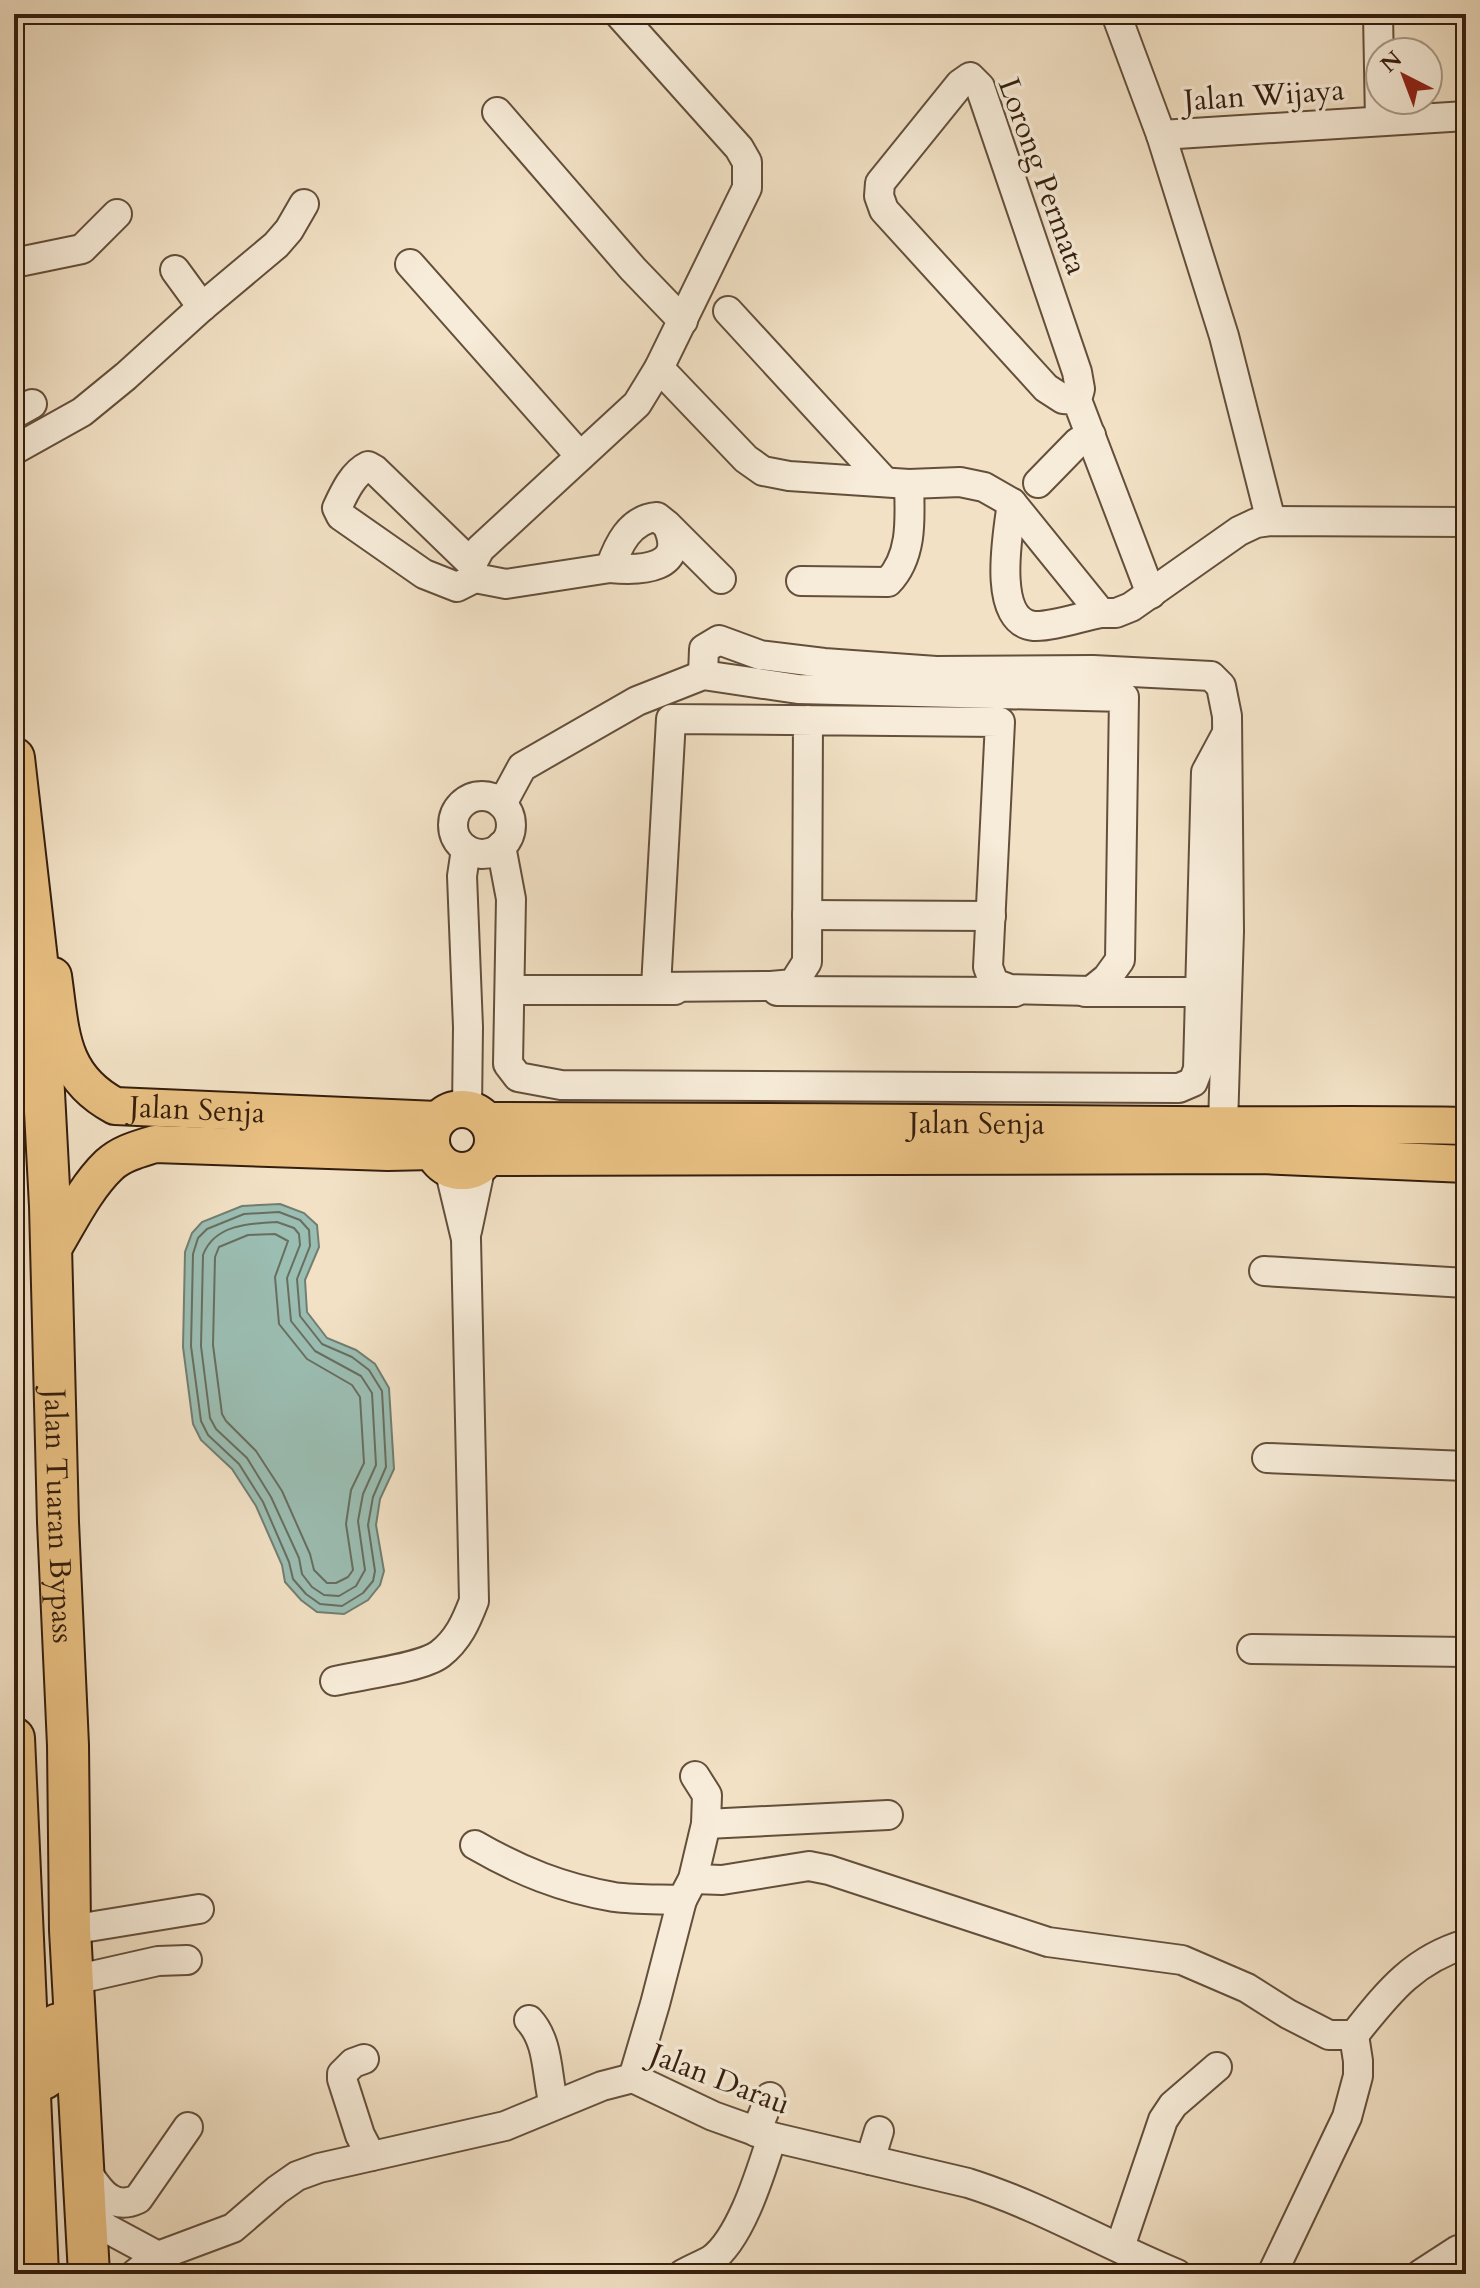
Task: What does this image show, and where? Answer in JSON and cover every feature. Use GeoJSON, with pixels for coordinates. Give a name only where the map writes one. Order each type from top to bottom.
{"type":"FeatureCollection","features":[{"type":"Feature","properties":{"kind":"highway","name":"Jalan Tuaran Bypass"},"geometry":{"type":"LineString","coordinates":[[14,758],[37,960],[52,1250],[58,1522],[68,1745],[70,1930],[89,2274]]}},
{"type":"Feature","properties":{"kind":"highway"},"geometry":{"type":"LineString","coordinates":[[21,2085],[52,2074],[58,2046],[45,1541],[58,1522]]}},
{"type":"Feature","properties":{"kind":"highway"},"geometry":{"type":"LineString","coordinates":[[14,1738],[23,2185],[38,2274]]}},
{"type":"Feature","properties":{"kind":"main road","name":"Jalan Senja"},"geometry":{"type":"LineString","coordinates":[[28,878],[46,932],[65,1054],[97,1096],[115,1106],[463,1142],[1261,1155],[1466,1164]]}},
{"type":"Feature","properties":{"kind":"main road","name":"Jalan Senja"},"geometry":{"type":"LineString","coordinates":[[52,1250],[92,1186],[110,1164],[132,1151],[155,1144],[388,1152],[463,1142],[888,1121],[1466,1126]]}},
{"type":"Feature","properties":{"kind":"street"},"geometry":{"type":"LineString","coordinates":[[619,14],[739,148],[747,162],[747,188],[659,368],[637,404],[480,549],[473,571],[457,587],[424,574],[348,522],[337,508],[346,489],[362,468],[368,466],[473,571],[506,584],[610,568],[633,570],[659,565],[673,549],[674,541],[667,525]]}},
{"type":"Feature","properties":{"kind":"street"},"geometry":{"type":"LineString","coordinates":[[1116,14],[1161,135],[1224,336],[1271,521]]}},
{"type":"Feature","properties":{"kind":"street"},"geometry":{"type":"LineString","coordinates":[[1378,14],[1380,121]]}},
{"type":"Feature","properties":{"kind":"street","name":"Lorong Permata"},"geometry":{"type":"LineString","coordinates":[[1077,400],[1063,399],[1046,388],[884,210],[879,196],[880,183],[960,84],[970,77],[980,87],[1077,372],[1080,389],[1077,400],[1151,594]]}},
{"type":"Feature","properties":{"kind":"street"},"geometry":{"type":"LineString","coordinates":[[497,112],[683,321]]}},
{"type":"Feature","properties":{"kind":"street","name":"Jalan Wijaya"},"geometry":{"type":"LineString","coordinates":[[1161,135],[1466,116]]}},
{"type":"Feature","properties":{"kind":"street"},"geometry":{"type":"LineString","coordinates":[[14,450],[82,412],[276,245],[304,204]]}},
{"type":"Feature","properties":{"kind":"street"},"geometry":{"type":"LineString","coordinates":[[14,263],[82,249],[117,214]]}},
{"type":"Feature","properties":{"kind":"street"},"geometry":{"type":"LineString","coordinates":[[410,264],[580,456]]}},
{"type":"Feature","properties":{"kind":"street"},"geometry":{"type":"LineString","coordinates":[[175,270],[202,307]]}},
{"type":"Feature","properties":{"kind":"street"},"geometry":{"type":"LineString","coordinates":[[728,311],[897,483],[910,523],[905,554],[899,570],[888,582],[801,581]]}},
{"type":"Feature","properties":{"kind":"street"},"geometry":{"type":"LineString","coordinates":[[659,368],[746,459],[763,471],[789,476],[897,483],[960,482],[984,487],[1012,503],[1101,613]]}},
{"type":"Feature","properties":{"kind":"street"},"geometry":{"type":"LineString","coordinates":[[1038,483],[1078,442],[1091,435]]}},
{"type":"Feature","properties":{"kind":"street"},"geometry":{"type":"LineString","coordinates":[[1012,503],[1005,555],[1009,602],[1021,622],[1036,626],[1101,613],[1116,613],[1151,594],[1239,531],[1256,523],[1466,522]]}},
{"type":"Feature","properties":{"kind":"street"},"geometry":{"type":"LineString","coordinates":[[610,568],[618,544],[636,525],[647,518],[657,517],[721,579]]}},
{"type":"Feature","properties":{"kind":"street"},"geometry":{"type":"LineString","coordinates":[[502,804],[522,767],[637,701],[703,675],[704,649],[711,643],[725,641],[756,668],[798,689],[1124,697],[1120,960],[1107,978],[1091,991],[1010,989],[994,983],[988,967],[1000,722],[808,720],[671,719],[656,987],[793,984],[807,962],[808,720]]}},
{"type":"Feature","properties":{"kind":"street"},"geometry":{"type":"LineString","coordinates":[[756,668],[824,663],[936,671],[1093,670],[1211,676],[1221,686],[1227,733],[1229,931],[1223,1125]]}},
{"type":"Feature","properties":{"kind":"street"},"geometry":{"type":"LineString","coordinates":[[501,846],[511,899],[508,1064],[518,1077],[561,1085],[1179,1088],[1193,1082],[1198,1069],[1206,772],[1227,733]]}},
{"type":"Feature","properties":{"kind":"street"},"geometry":{"type":"LineString","coordinates":[[485,796],[502,804],[511,820],[507,839],[501,846],[484,853],[466,849],[459,842],[453,824],[460,807],[467,800],[485,796]]}},
{"type":"Feature","properties":{"kind":"street"},"geometry":{"type":"LineString","coordinates":[[335,1681],[411,1665],[437,1656],[454,1641],[466,1623],[474,1601],[463,1142],[468,1027],[462,876],[466,849]]}},
{"type":"Feature","properties":{"kind":"street"},"geometry":{"type":"LineString","coordinates":[[807,915],[991,916]]}},
{"type":"Feature","properties":{"kind":"street"},"geometry":{"type":"LineString","coordinates":[[510,990],[1200,992]]}},
{"type":"Feature","properties":{"kind":"street"},"geometry":{"type":"LineString","coordinates":[[1264,1271],[1466,1283]]}},
{"type":"Feature","properties":{"kind":"street"},"geometry":{"type":"LineString","coordinates":[[1267,1458],[1466,1466]]}},
{"type":"Feature","properties":{"kind":"street"},"geometry":{"type":"LineString","coordinates":[[1252,1649],[1466,1652]]}},
{"type":"Feature","properties":{"kind":"street"},"geometry":{"type":"LineString","coordinates":[[633,2078],[706,1824],[707,1795],[695,1776]]}},
{"type":"Feature","properties":{"kind":"street"},"geometry":{"type":"LineString","coordinates":[[706,1824],[888,1815]]}},
{"type":"Feature","properties":{"kind":"street"},"geometry":{"type":"LineString","coordinates":[[475,1845],[519,1870],[616,1897],[687,1890],[722,1880],[809,1866],[829,1870],[1048,1942],[1182,1960],[1247,1988],[1329,2035],[1354,2035]]}},
{"type":"Feature","properties":{"kind":"street"},"geometry":{"type":"LineString","coordinates":[[70,1930],[199,1909]]}},
{"type":"Feature","properties":{"kind":"street"},"geometry":{"type":"LineString","coordinates":[[1272,2274],[1347,2117],[1358,2076],[1354,2035],[1404,1976],[1451,1949],[1466,1944]]}},
{"type":"Feature","properties":{"kind":"street"},"geometry":{"type":"LineString","coordinates":[[74,1980],[158,1961],[187,1960]]}},
{"type":"Feature","properties":{"kind":"street"},"geometry":{"type":"LineString","coordinates":[[529,2020],[538,2031],[544,2047],[554,2105]]}},
{"type":"Feature","properties":{"kind":"street"},"geometry":{"type":"LineString","coordinates":[[364,2059],[353,2063],[342,2074],[342,2079],[360,2135],[371,2156]]}},
{"type":"Feature","properties":{"kind":"street"},"geometry":{"type":"LineString","coordinates":[[1120,2247],[1163,2120],[1173,2105],[1217,2067]]}},
{"type":"Feature","properties":{"kind":"street","name":"Jalan Darau"},"geometry":{"type":"LineString","coordinates":[[135,2274],[158,2256],[233,2228],[297,2176],[505,2126],[602,2086],[633,2078],[686,2104],[764,2134],[998,2193],[1177,2274]]}},
{"type":"Feature","properties":{"kind":"street"},"geometry":{"type":"LineString","coordinates":[[683,2274],[713,2258],[734,2231],[753,2193],[770,2097]]}},
{"type":"Feature","properties":{"kind":"street"},"geometry":{"type":"LineString","coordinates":[[82,2166],[96,2186],[115,2203],[127,2204],[138,2199],[188,2127]]}},
{"type":"Feature","properties":{"kind":"street"},"geometry":{"type":"LineString","coordinates":[[870,2160],[879,2131]]}},
{"type":"Feature","properties":{"kind":"street"},"geometry":{"type":"LineString","coordinates":[[85,2210],[115,2234],[158,2256]]}},
{"type":"Feature","properties":{"kind":"street"},"geometry":{"type":"LineString","coordinates":[[1421,2274],[1458,2250]]}},
{"type":"Feature","properties":{"kind":"water"},"geometry":{"type":"Polygon","coordinates":[[[280,1204],[304,1213],[317,1225],[319,1247],[305,1280],[307,1312],[327,1338],[356,1350],[375,1364],[389,1388],[394,1469],[380,1499],[376,1525],[384,1571],[380,1585],[368,1600],[344,1614],[317,1612],[285,1582],[282,1565],[256,1506],[232,1469],[201,1440],[193,1424],[183,1347],[185,1252],[192,1233],[202,1222],[242,1206],[280,1204]]]}}]}
